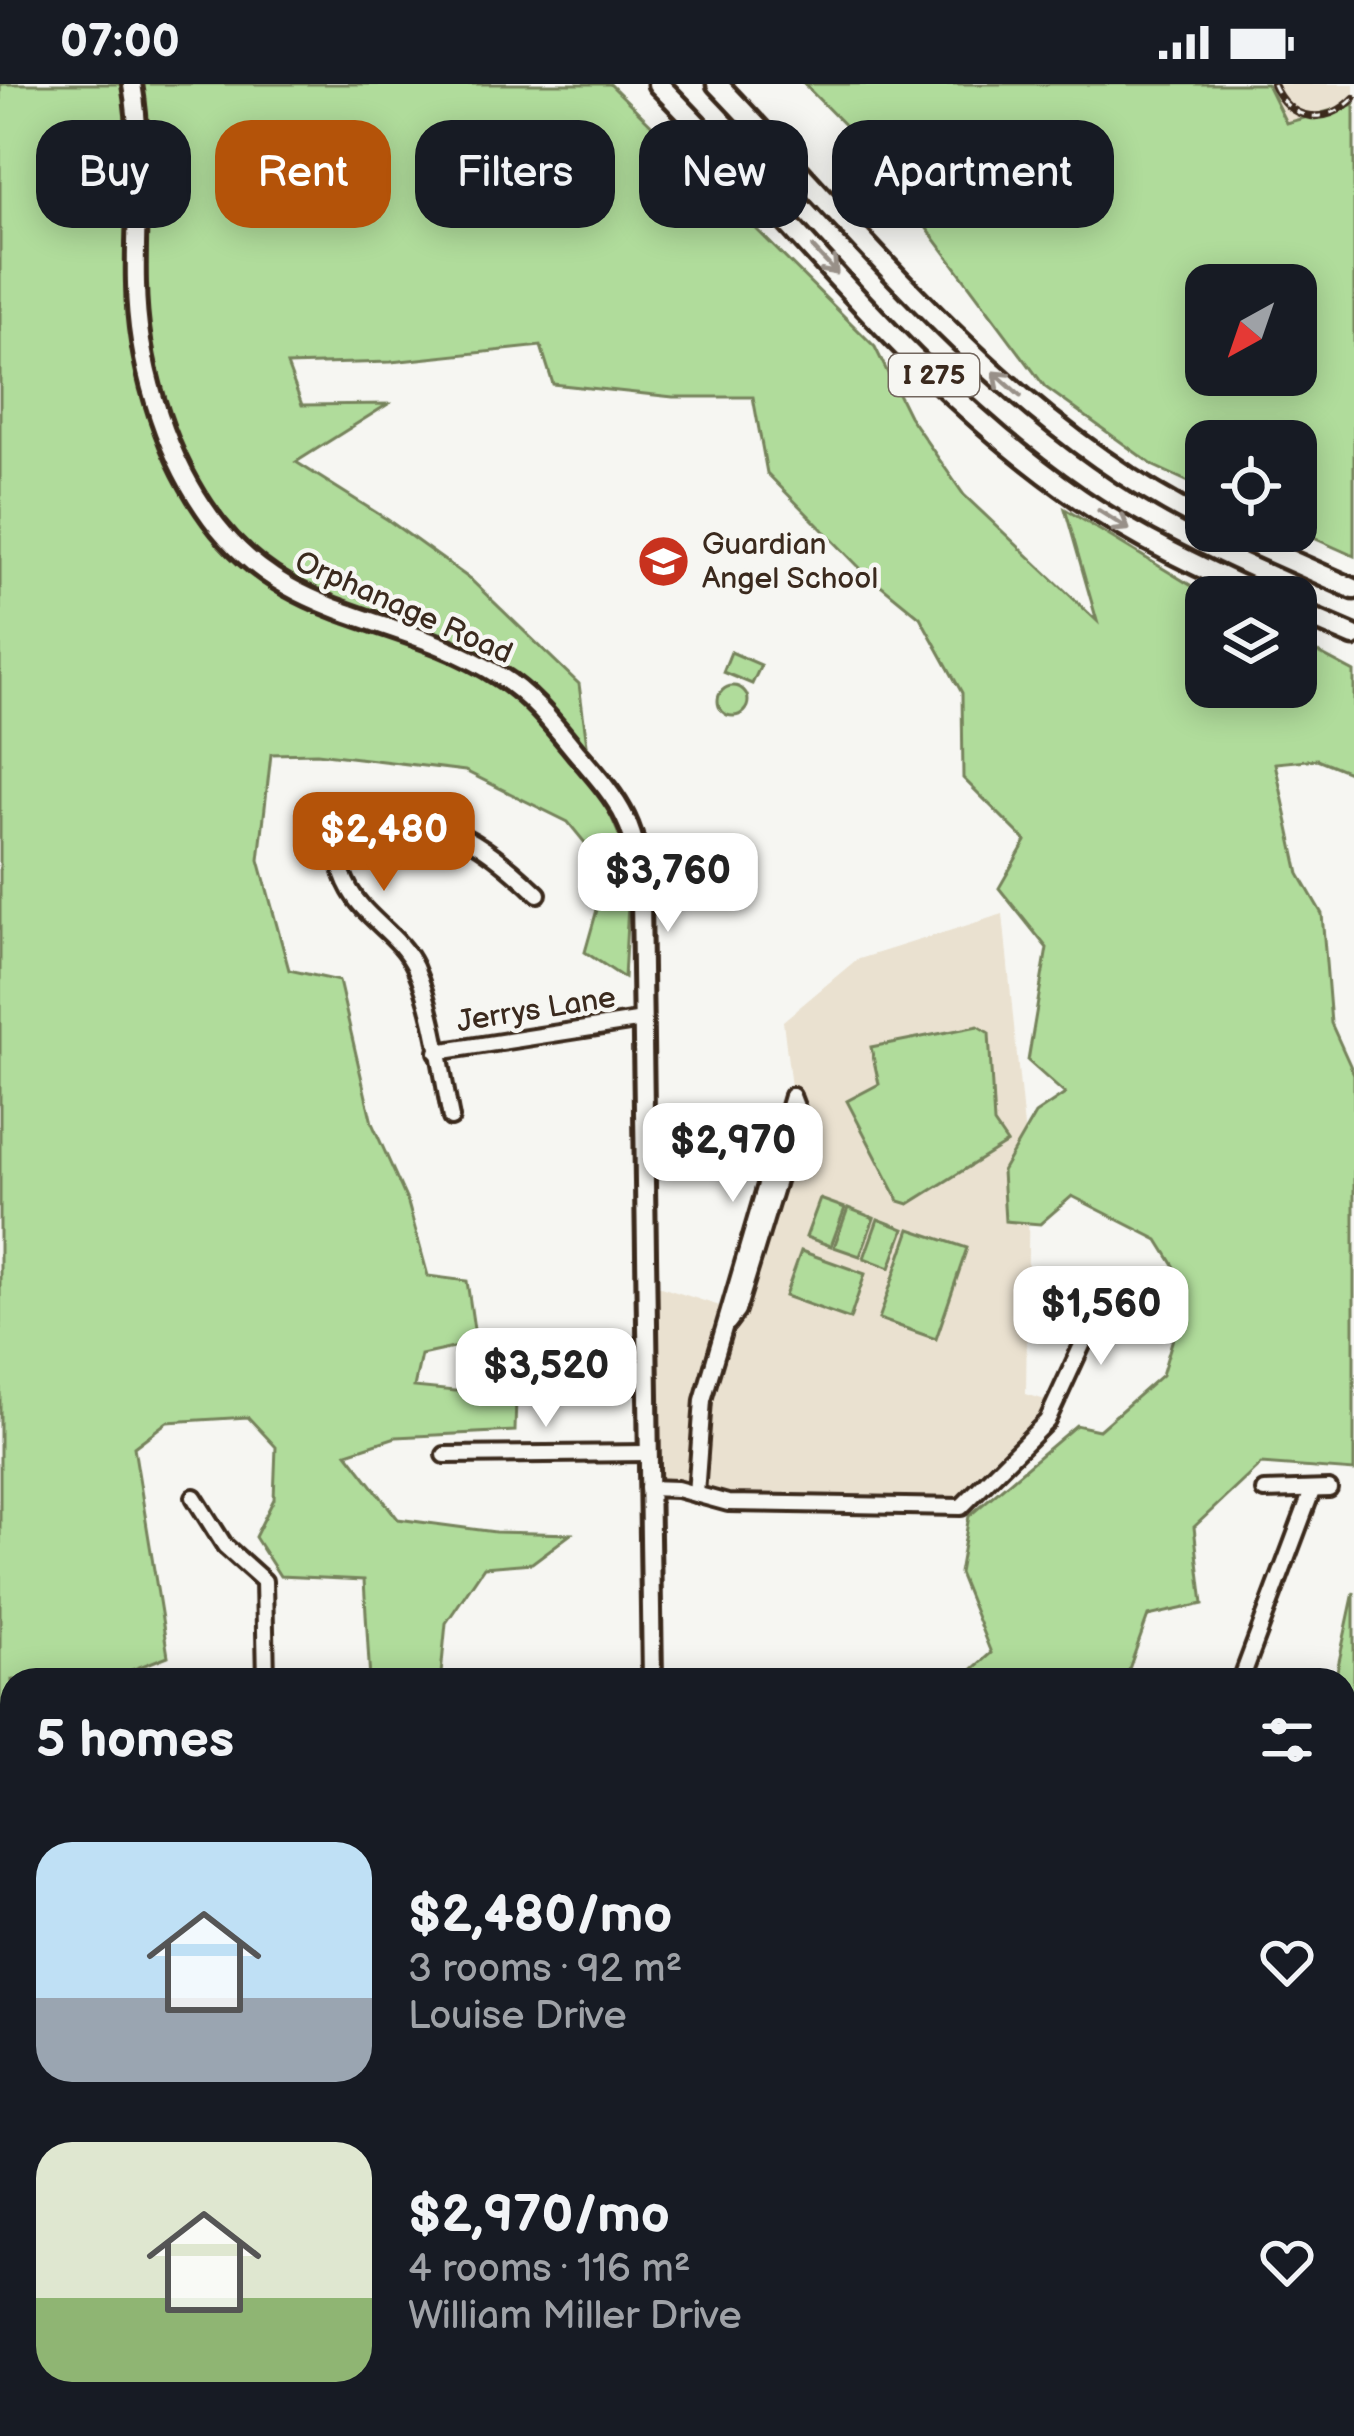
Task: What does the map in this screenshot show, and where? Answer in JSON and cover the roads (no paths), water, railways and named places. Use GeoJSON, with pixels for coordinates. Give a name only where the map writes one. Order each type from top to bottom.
{"type":"FeatureCollection","features":[{"type":"Feature","properties":{"kind":"highway","name":"I 275"},"geometry":{"type":"LineString","coordinates":[[658,84],[927,368],[1007,443],[1117,522],[1224,576]]}},
{"type":"Feature","properties":{"kind":"highway","name":"I 275"},"geometry":{"type":"LineString","coordinates":[[717,84],[980,360],[1084,448],[1185,511]]}},
{"type":"Feature","properties":{"kind":"highway"},"geometry":{"type":"LineString","coordinates":[[1271,552],[1354,589]]}},
{"type":"Feature","properties":{"kind":"highway"},"geometry":{"type":"LineString","coordinates":[[1317,620],[1354,636]]}},
{"type":"Feature","properties":{"kind":"main road","name":"Orphanage Road"},"geometry":{"type":"LineString","coordinates":[[132,84],[139,148],[138,320],[152,386],[191,487],[235,547],[271,577],[312,600],[468,658],[501,676],[534,703],[590,767],[616,799],[635,839],[641,898],[652,1668]]}},
{"type":"Feature","properties":{"kind":"street"},"geometry":{"type":"LineString","coordinates":[[452,1118],[412,961],[349,888],[338,844],[343,828],[354,815],[372,808],[441,825],[482,844],[538,894]]}},
{"type":"Feature","properties":{"kind":"street","name":"Jerrys Lane"},"geometry":{"type":"LineString","coordinates":[[437,1052],[643,1020]]}},
{"type":"Feature","properties":{"kind":"street"},"geometry":{"type":"LineString","coordinates":[[696,1494],[703,1400],[792,1096],[795,1123],[736,1311],[725,1328]]}},
{"type":"Feature","properties":{"kind":"street"},"geometry":{"type":"LineString","coordinates":[[648,1488],[677,1489],[728,1503],[961,1507],[1047,1421],[1095,1317]]}},
{"type":"Feature","properties":{"kind":"street"},"geometry":{"type":"LineString","coordinates":[[445,1455],[647,1453]]}},
{"type":"Feature","properties":{"kind":"street"},"geometry":{"type":"LineString","coordinates":[[1264,1490],[1330,1490]]}},
{"type":"Feature","properties":{"kind":"street"},"geometry":{"type":"LineString","coordinates":[[1246,1668],[1312,1491]]}},
{"type":"Feature","properties":{"kind":"street"},"geometry":{"type":"LineString","coordinates":[[194,1497],[225,1546],[263,1581],[266,1668]]}},
{"type":"Feature","properties":{"kind":"railway"},"geometry":{"type":"LineString","coordinates":[[1273,84],[1288,106],[1309,116],[1332,113],[1354,98]]}},
{"type":"Feature","properties":{"kind":"place","name":"Guardian Angel School"},"geometry":{"type":"Point","coordinates":[663,561]}}]}
